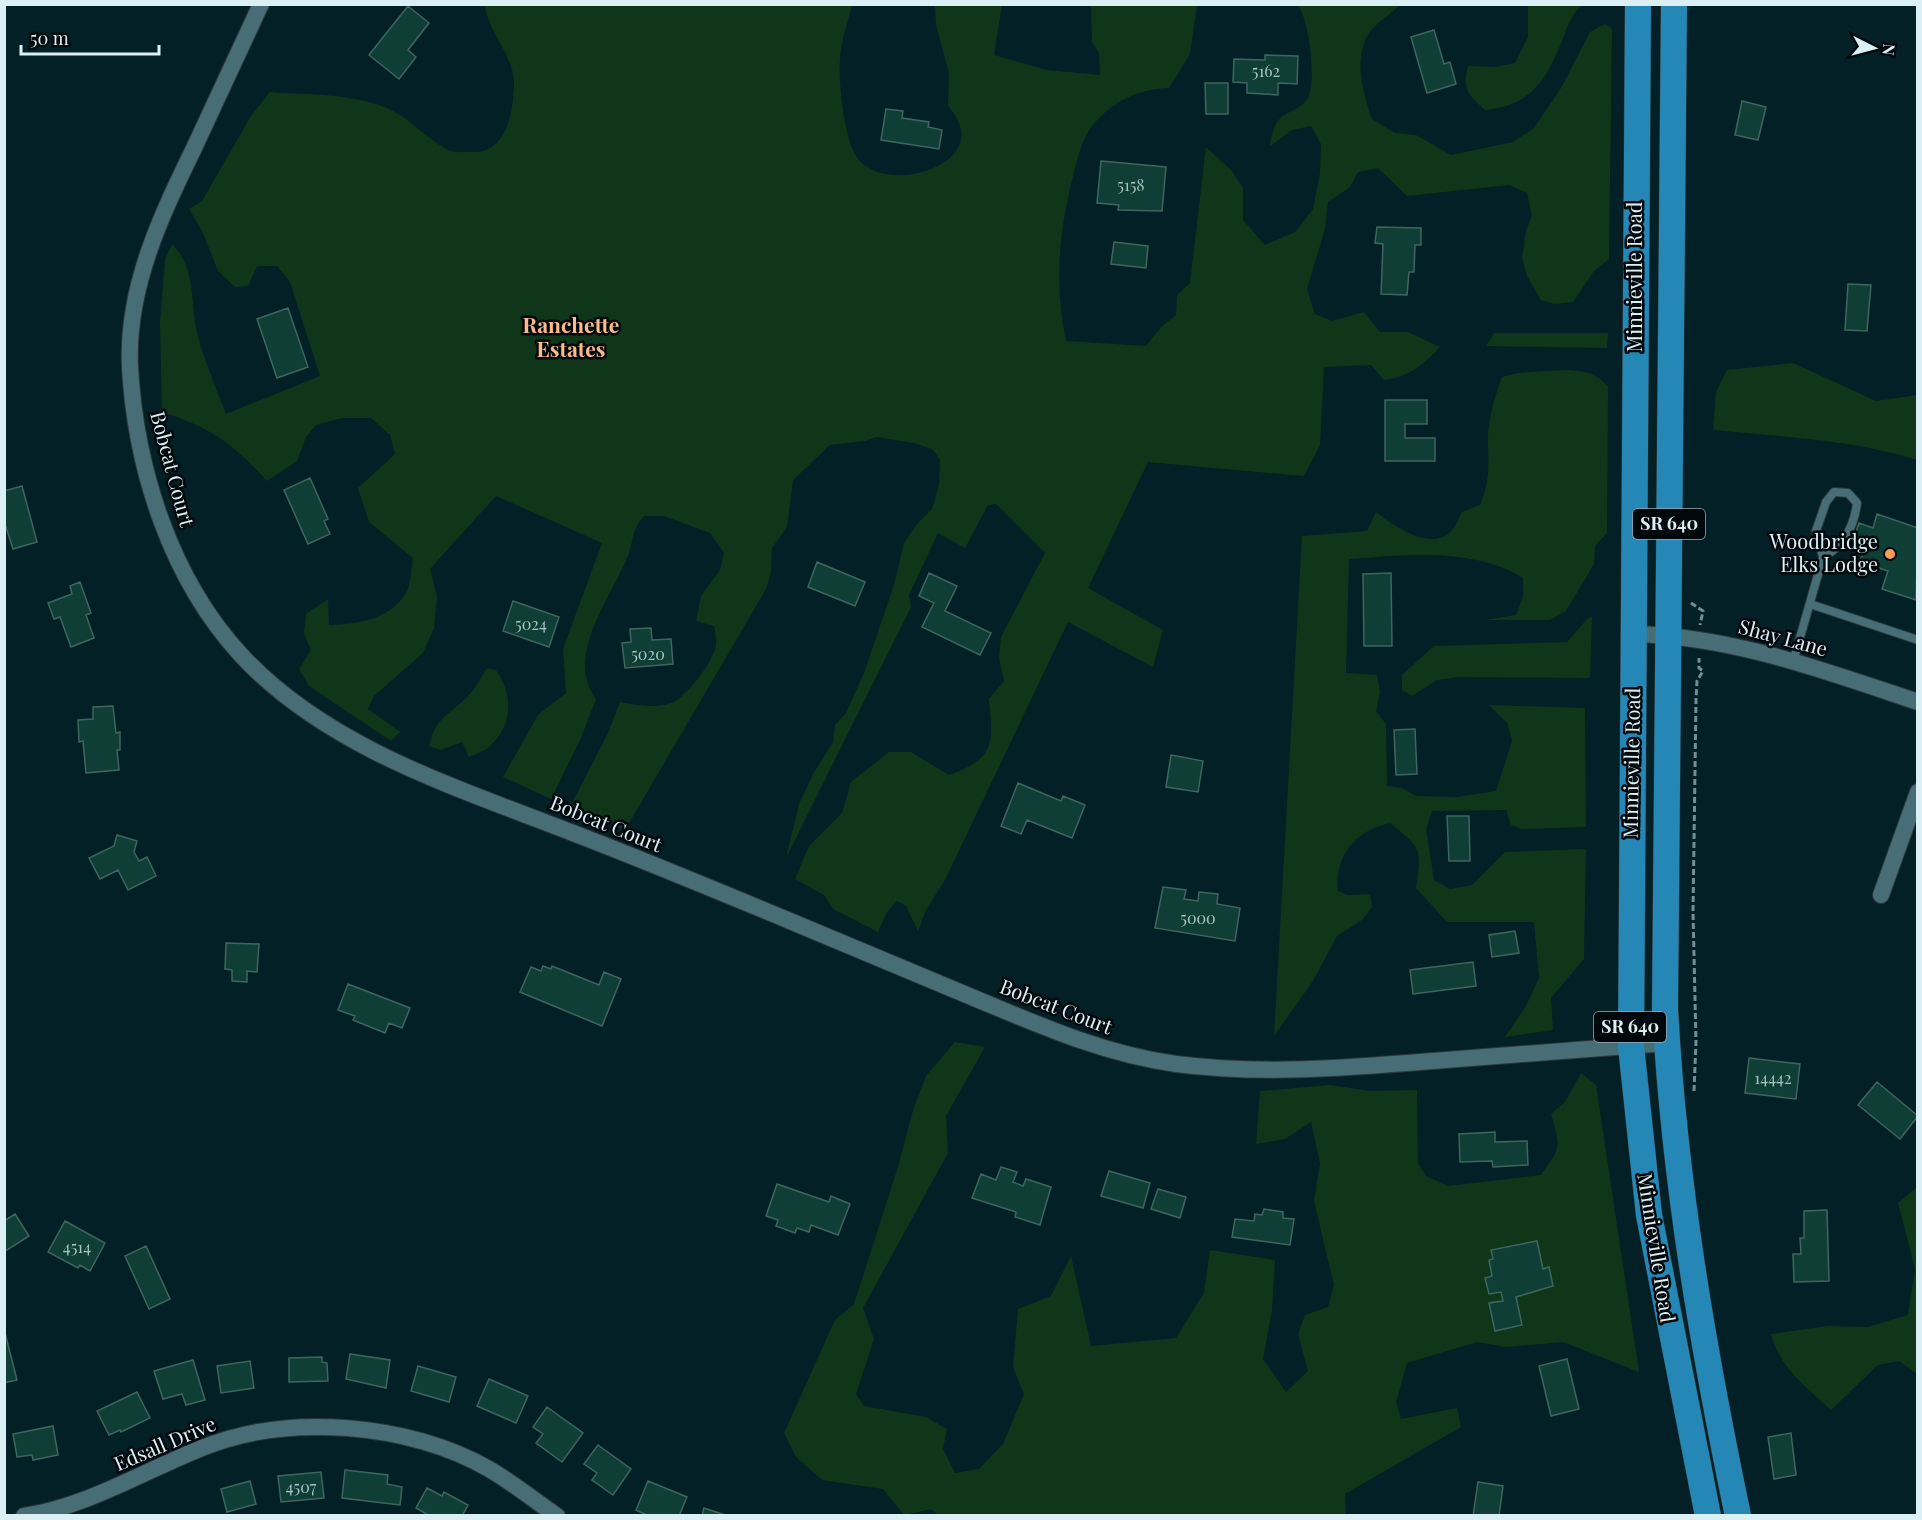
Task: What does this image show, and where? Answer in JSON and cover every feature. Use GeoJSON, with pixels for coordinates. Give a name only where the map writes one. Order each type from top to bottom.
{"type":"FeatureCollection","features":[{"type":"Feature","properties":{"kind":"main road","name":"Minnieville Road"},"geometry":{"type":"LineString","coordinates":[[1638,4],[1630,1046],[1649,1215],[1708,1515]]}},
{"type":"Feature","properties":{"kind":"main road","name":"Minnieville Road"},"geometry":{"type":"LineString","coordinates":[[1674,4],[1664,947],[1667,1043],[1675,1153],[1695,1293],[1738,1515]]}},
{"type":"Feature","properties":{"kind":"street","name":"Bobcat Court"},"geometry":{"type":"LineString","coordinates":[[261,4],[165,208],[145,259],[131,325],[130,363],[134,411],[144,461],[157,507],[186,576],[238,652],[309,713],[349,738],[405,765],[637,858],[1060,1034],[1139,1058],[1221,1069],[1307,1069],[1667,1043]]}},
{"type":"Feature","properties":{"kind":"street","name":"Shay Lane"},"geometry":{"type":"LineString","coordinates":[[1633,634],[1668,634],[1746,649],[1917,702]]}},
{"type":"Feature","properties":{"kind":"street"},"geometry":{"type":"LineString","coordinates":[[1881,895],[1917,792]]}},
{"type":"Feature","properties":{"kind":"street","name":"Edsall Drive"},"geometry":{"type":"LineString","coordinates":[[24,1515],[53,1510],[105,1493],[203,1447],[226,1440],[266,1432],[330,1427],[395,1435],[446,1449],[489,1469],[557,1515]]}},
{"type":"Feature","properties":{"kind":"lane"},"geometry":{"type":"LineString","coordinates":[[1793,662],[1823,557],[1816,531],[1826,502],[1834,492],[1848,493],[1857,503],[1845,540],[1841,546],[1823,557]]}},
{"type":"Feature","properties":{"kind":"lane"},"geometry":{"type":"LineString","coordinates":[[1810,604],[1917,640]]}},
{"type":"Feature","properties":{"kind":"path"},"geometry":{"type":"LineString","coordinates":[[1694,1101],[1696,1032],[1693,912],[1696,700],[1697,681],[1703,670],[1699,668]]}},
{"type":"Feature","properties":{"kind":"green space"},"geometry":{"type":"Polygon","coordinates":[[[485,5],[852,5],[840,58],[841,96],[849,140],[859,160],[874,171],[893,175],[914,174],[934,168],[950,157],[960,143],[960,126],[948,106],[949,73],[936,25],[935,5],[1002,5],[994,55],[1047,70],[1100,75],[1099,53],[1092,42],[1091,5],[1197,5],[1190,54],[1169,88],[1147,91],[1127,98],[1109,109],[1089,130],[1077,160],[1065,215],[1059,277],[1066,341],[1146,346],[1161,327],[1176,315],[1177,295],[1190,283],[1206,147],[1231,170],[1243,188],[1243,220],[1265,245],[1295,232],[1313,209],[1320,173],[1321,144],[1311,126],[1292,130],[1269,147],[1278,121],[1307,100],[1311,86],[1308,35],[1298,5],[1400,5],[1372,29],[1361,53],[1361,76],[1372,119],[1395,133],[1416,135],[1451,155],[1513,142],[1534,128],[1561,88],[1590,32],[1605,24],[1612,29],[1609,259],[1594,271],[1573,302],[1554,304],[1541,300],[1527,276],[1522,258],[1526,231],[1532,216],[1527,193],[1509,185],[1407,196],[1378,168],[1358,172],[1350,187],[1328,202],[1325,229],[1307,289],[1315,314],[1332,321],[1364,312],[1380,332],[1408,332],[1440,347],[1415,369],[1401,376],[1384,380],[1371,365],[1324,367],[1320,445],[1304,476],[1148,462],[1088,588],[1163,630],[1153,667],[1068,622],[945,880],[926,910],[918,931],[906,906],[897,901],[887,912],[878,932],[833,909],[824,895],[795,879],[809,846],[842,813],[851,782],[889,752],[911,752],[949,775],[976,762],[983,755],[990,738],[989,699],[1004,681],[999,658],[1001,637],[1045,553],[996,504],[988,505],[965,548],[938,533],[909,595],[911,607],[786,858],[799,804],[813,774],[833,742],[835,725],[846,713],[864,673],[894,585],[904,543],[918,523],[932,509],[939,485],[940,459],[932,449],[914,443],[876,437],[865,441],[830,445],[793,480],[787,527],[772,548],[771,572],[766,589],[625,830],[569,809],[608,733],[620,702],[652,706],[671,703],[691,687],[710,660],[716,645],[714,626],[696,621],[701,596],[720,570],[724,553],[710,533],[664,516],[644,516],[639,522],[627,558],[594,627],[588,646],[585,665],[587,682],[596,699],[581,738],[551,799],[503,777],[538,715],[566,693],[563,649],[602,543],[496,496],[430,569],[437,597],[434,628],[423,653],[374,696],[368,709],[400,732],[391,741],[309,686],[299,669],[311,650],[304,634],[306,614],[328,599],[329,625],[362,621],[383,614],[392,608],[407,591],[413,558],[369,522],[358,488],[395,454],[390,435],[371,418],[342,418],[316,425],[306,437],[297,461],[267,481],[220,438],[194,424],[162,412],[160,322],[165,259],[172,244],[188,271],[197,332],[226,414],[320,376],[290,282],[277,266],[257,266],[248,286],[235,287],[218,271],[203,233],[189,209],[202,201],[251,116],[270,92],[363,100],[399,114],[433,141],[453,152],[482,151],[492,147],[499,140],[509,120],[514,85],[510,64],[491,25],[485,5]]]}},
{"type":"Feature","properties":{"kind":"green space"},"geometry":{"type":"Polygon","coordinates":[[[1528,5],[1583,5],[1571,19],[1551,65],[1537,87],[1516,102],[1485,110],[1474,100],[1466,86],[1468,66],[1495,67],[1515,63],[1528,37],[1528,5]]]}},
{"type":"Feature","properties":{"kind":"green space"},"geometry":{"type":"Polygon","coordinates":[[[1494,333],[1608,333],[1607,348],[1486,346],[1494,333]]]}},
{"type":"Feature","properties":{"kind":"green space"},"geometry":{"type":"Polygon","coordinates":[[[1793,363],[1876,401],[1917,395],[1917,460],[1842,443],[1713,430],[1716,392],[1727,370],[1793,363]]]}},
{"type":"Feature","properties":{"kind":"green space"},"geometry":{"type":"Polygon","coordinates":[[[1563,370],[1588,373],[1608,387],[1607,533],[1595,546],[1594,564],[1566,611],[1550,620],[1485,620],[1516,615],[1523,597],[1523,578],[1483,561],[1438,555],[1349,559],[1346,673],[1377,675],[1380,692],[1376,711],[1386,724],[1387,786],[1402,788],[1416,796],[1457,797],[1496,791],[1512,741],[1508,724],[1489,705],[1585,708],[1586,827],[1521,829],[1511,825],[1506,810],[1432,811],[1426,829],[1434,880],[1450,889],[1472,885],[1505,852],[1586,849],[1584,959],[1551,998],[1553,1030],[1505,1037],[1526,1006],[1539,978],[1534,922],[1447,922],[1416,888],[1419,864],[1417,850],[1408,838],[1390,823],[1378,826],[1358,838],[1344,856],[1338,878],[1338,891],[1348,895],[1370,894],[1372,907],[1362,920],[1337,936],[1313,981],[1274,1036],[1302,536],[1367,531],[1376,512],[1414,535],[1435,539],[1445,536],[1456,525],[1462,512],[1480,505],[1484,496],[1488,471],[1490,421],[1502,377],[1518,373],[1563,370]]]}},
{"type":"Feature","properties":{"kind":"green space"},"geometry":{"type":"Polygon","coordinates":[[[1592,617],[1590,678],[1458,677],[1437,680],[1412,696],[1402,690],[1402,675],[1434,646],[1567,642],[1587,619],[1592,617]]]}},
{"type":"Feature","properties":{"kind":"green space"},"geometry":{"type":"Polygon","coordinates":[[[487,668],[496,670],[502,679],[508,699],[507,719],[498,737],[486,749],[469,757],[462,742],[441,750],[429,746],[438,724],[469,696],[487,668]]]}},
{"type":"Feature","properties":{"kind":"green space"},"geometry":{"type":"Polygon","coordinates":[[[955,1042],[985,1047],[946,1116],[948,1153],[863,1308],[874,1339],[856,1394],[864,1406],[926,1417],[947,1429],[943,1449],[955,1473],[979,1469],[1003,1444],[1024,1394],[1013,1367],[1018,1309],[1051,1296],[1071,1256],[1091,1346],[1176,1338],[1204,1293],[1210,1250],[1275,1260],[1272,1310],[1263,1359],[1286,1392],[1308,1371],[1298,1334],[1305,1315],[1328,1307],[1334,1285],[1314,1201],[1320,1163],[1311,1122],[1285,1139],[1256,1144],[1260,1091],[1330,1085],[1371,1091],[1417,1090],[1418,1163],[1426,1176],[1448,1186],[1541,1175],[1556,1152],[1558,1141],[1551,1114],[1565,1102],[1581,1073],[1596,1085],[1639,1372],[1563,1342],[1506,1347],[1477,1342],[1407,1363],[1396,1402],[1401,1419],[1457,1408],[1461,1427],[1345,1494],[1346,1515],[939,1516],[931,1509],[904,1515],[883,1489],[822,1480],[796,1457],[784,1433],[835,1320],[854,1304],[898,1167],[914,1107],[926,1076],[955,1042]]]}},
{"type":"Feature","properties":{"kind":"green space"},"geometry":{"type":"Polygon","coordinates":[[[1917,1187],[1917,1374],[1899,1361],[1878,1365],[1831,1410],[1787,1367],[1771,1334],[1828,1326],[1868,1327],[1908,1315],[1915,1269],[1898,1203],[1917,1187]]]}},
{"type":"Feature","properties":{"kind":"building"},"geometry":{"type":"Polygon","coordinates":[[[408,6],[429,23],[408,50],[416,57],[399,79],[369,55],[408,6]]]}},
{"type":"Feature","properties":{"kind":"building"},"geometry":{"type":"Polygon","coordinates":[[[1434,30],[1444,64],[1450,62],[1456,84],[1427,93],[1411,37],[1434,30]]]}},
{"type":"Feature","properties":{"kind":"building"},"geometry":{"type":"Polygon","coordinates":[[[1265,55],[1298,56],[1297,84],[1278,83],[1278,95],[1247,93],[1247,83],[1233,82],[1234,59],[1265,60],[1265,55]]]}},
{"type":"Feature","properties":{"kind":"building"},"geometry":{"type":"Polygon","coordinates":[[[1205,83],[1228,83],[1228,114],[1206,114],[1205,83]]]}},
{"type":"Feature","properties":{"kind":"building"},"geometry":{"type":"Polygon","coordinates":[[[1742,101],[1766,107],[1758,140],[1735,135],[1742,101]]]}},
{"type":"Feature","properties":{"kind":"building"},"geometry":{"type":"Polygon","coordinates":[[[886,109],[903,111],[902,118],[929,122],[928,127],[942,130],[939,149],[881,140],[886,109]]]}},
{"type":"Feature","properties":{"kind":"building"},"geometry":{"type":"Polygon","coordinates":[[[1101,161],[1166,167],[1162,211],[1118,210],[1119,205],[1097,203],[1101,161]]]}},
{"type":"Feature","properties":{"kind":"building"},"geometry":{"type":"Polygon","coordinates":[[[1377,227],[1421,228],[1421,245],[1415,245],[1414,272],[1409,272],[1407,295],[1381,294],[1383,244],[1375,243],[1377,227]]]}},
{"type":"Feature","properties":{"kind":"building"},"geometry":{"type":"Polygon","coordinates":[[[1114,242],[1148,246],[1146,268],[1111,264],[1114,242]]]}},
{"type":"Feature","properties":{"kind":"building"},"geometry":{"type":"Polygon","coordinates":[[[1848,284],[1871,285],[1867,331],[1845,330],[1848,284]]]}},
{"type":"Feature","properties":{"kind":"building"},"geometry":{"type":"Polygon","coordinates":[[[288,308],[308,367],[277,378],[257,319],[288,308]]]}},
{"type":"Feature","properties":{"kind":"building"},"geometry":{"type":"Polygon","coordinates":[[[1385,400],[1427,400],[1427,424],[1405,424],[1405,438],[1435,438],[1435,461],[1385,461],[1385,400]]]}},
{"type":"Feature","properties":{"kind":"building"},"geometry":{"type":"Polygon","coordinates":[[[310,478],[328,519],[324,521],[330,534],[308,544],[284,490],[310,478]]]}},
{"type":"Feature","properties":{"kind":"building"},"geometry":{"type":"Polygon","coordinates":[[[22,486],[37,542],[13,549],[4,521],[4,491],[22,486]]]}},
{"type":"Feature","properties":{"kind":"building","name":"Woodbridge Elks Lodge"},"geometry":{"type":"Polygon","coordinates":[[[1877,514],[1918,528],[1916,600],[1882,589],[1888,571],[1860,562],[1865,545],[1853,541],[1859,523],[1873,528],[1877,514]]]}},
{"type":"Feature","properties":{"kind":"building"},"geometry":{"type":"Polygon","coordinates":[[[817,562],[865,582],[855,606],[808,587],[817,562]]]}},
{"type":"Feature","properties":{"kind":"building"},"geometry":{"type":"Polygon","coordinates":[[[929,573],[957,586],[945,611],[991,633],[980,655],[922,627],[934,603],[919,596],[929,573]]]}},
{"type":"Feature","properties":{"kind":"building"},"geometry":{"type":"Polygon","coordinates":[[[1391,573],[1392,646],[1364,646],[1363,574],[1391,573]]]}},
{"type":"Feature","properties":{"kind":"building"},"geometry":{"type":"Polygon","coordinates":[[[80,582],[91,613],[86,615],[94,638],[71,647],[60,617],[54,619],[48,603],[72,594],[70,586],[80,582]]]}},
{"type":"Feature","properties":{"kind":"building"},"geometry":{"type":"Polygon","coordinates":[[[513,601],[559,617],[549,647],[503,631],[513,601]]]}},
{"type":"Feature","properties":{"kind":"building"},"geometry":{"type":"Polygon","coordinates":[[[651,628],[652,640],[671,639],[673,664],[625,668],[622,643],[631,642],[630,629],[651,628]]]}},
{"type":"Feature","properties":{"kind":"building"},"geometry":{"type":"Polygon","coordinates":[[[113,706],[116,733],[120,732],[120,750],[117,750],[119,770],[86,773],[83,741],[79,742],[78,720],[93,719],[93,707],[113,706]]]}},
{"type":"Feature","properties":{"kind":"building"},"geometry":{"type":"Polygon","coordinates":[[[1415,729],[1417,774],[1396,775],[1394,730],[1415,729]]]}},
{"type":"Feature","properties":{"kind":"building"},"geometry":{"type":"Polygon","coordinates":[[[1171,755],[1203,761],[1198,792],[1166,787],[1171,755]]]}},
{"type":"Feature","properties":{"kind":"building"},"geometry":{"type":"Polygon","coordinates":[[[1018,783],[1061,801],[1063,796],[1085,805],[1072,838],[1027,820],[1021,834],[1001,826],[1018,783]]]}},
{"type":"Feature","properties":{"kind":"building"},"geometry":{"type":"Polygon","coordinates":[[[1447,816],[1469,816],[1470,861],[1449,861],[1447,816]]]}},
{"type":"Feature","properties":{"kind":"building"},"geometry":{"type":"Polygon","coordinates":[[[117,835],[137,841],[134,852],[139,861],[147,857],[156,876],[128,890],[118,870],[100,879],[89,858],[114,846],[117,835]]]}},
{"type":"Feature","properties":{"kind":"building"},"geometry":{"type":"Polygon","coordinates":[[[1163,887],[1186,890],[1184,899],[1198,901],[1199,892],[1218,894],[1217,904],[1240,908],[1235,941],[1155,928],[1163,887]]]}},
{"type":"Feature","properties":{"kind":"building"},"geometry":{"type":"Polygon","coordinates":[[[1515,931],[1519,953],[1492,957],[1489,935],[1515,931]]]}},
{"type":"Feature","properties":{"kind":"building"},"geometry":{"type":"Polygon","coordinates":[[[226,943],[259,944],[257,972],[247,971],[247,982],[232,981],[232,970],[225,969],[226,943]]]}},
{"type":"Feature","properties":{"kind":"building"},"geometry":{"type":"Polygon","coordinates":[[[1473,962],[1476,986],[1413,994],[1410,970],[1473,962]]]}},
{"type":"Feature","properties":{"kind":"building"},"geometry":{"type":"Polygon","coordinates":[[[543,966],[551,969],[552,966],[599,985],[604,972],[621,979],[602,1026],[520,992],[531,967],[541,971],[543,966]]]}},
{"type":"Feature","properties":{"kind":"building"},"geometry":{"type":"Polygon","coordinates":[[[348,984],[410,1008],[402,1028],[389,1023],[385,1033],[353,1020],[355,1016],[338,1010],[348,984]]]}},
{"type":"Feature","properties":{"kind":"building"},"geometry":{"type":"Polygon","coordinates":[[[1749,1058],[1800,1064],[1796,1099],[1745,1093],[1749,1058]]]}},
{"type":"Feature","properties":{"kind":"building"},"geometry":{"type":"Polygon","coordinates":[[[1877,1082],[1918,1116],[1900,1139],[1858,1105],[1877,1082]]]}},
{"type":"Feature","properties":{"kind":"building"},"geometry":{"type":"Polygon","coordinates":[[[1495,1132],[1495,1142],[1527,1141],[1528,1165],[1493,1167],[1492,1161],[1460,1162],[1459,1134],[1495,1132]]]}},
{"type":"Feature","properties":{"kind":"building"},"geometry":{"type":"Polygon","coordinates":[[[1001,1167],[1017,1172],[1013,1182],[1023,1186],[1026,1179],[1051,1187],[1040,1225],[1015,1217],[1016,1212],[972,1198],[981,1174],[996,1180],[1001,1167]]]}},
{"type":"Feature","properties":{"kind":"building"},"geometry":{"type":"Polygon","coordinates":[[[1109,1171],[1150,1183],[1143,1208],[1101,1196],[1109,1171]]]}},
{"type":"Feature","properties":{"kind":"building"},"geometry":{"type":"Polygon","coordinates":[[[777,1184],[829,1202],[831,1196],[850,1204],[838,1235],[811,1225],[809,1232],[797,1228],[795,1233],[776,1226],[778,1220],[766,1216],[777,1184]]]}},
{"type":"Feature","properties":{"kind":"building"},"geometry":{"type":"Polygon","coordinates":[[[1158,1189],[1186,1197],[1180,1218],[1151,1209],[1158,1189]]]}},
{"type":"Feature","properties":{"kind":"building"},"geometry":{"type":"Polygon","coordinates":[[[1264,1209],[1283,1212],[1283,1218],[1294,1219],[1290,1245],[1232,1237],[1235,1219],[1254,1221],[1255,1214],[1262,1215],[1264,1209]]]}},
{"type":"Feature","properties":{"kind":"building"},"geometry":{"type":"Polygon","coordinates":[[[1827,1210],[1829,1281],[1794,1282],[1793,1254],[1801,1254],[1800,1238],[1804,1238],[1804,1211],[1827,1210]]]}},
{"type":"Feature","properties":{"kind":"building"},"geometry":{"type":"Polygon","coordinates":[[[15,1214],[29,1236],[4,1252],[4,1221],[15,1214]]]}},
{"type":"Feature","properties":{"kind":"building"},"geometry":{"type":"Polygon","coordinates":[[[65,1221],[105,1243],[90,1271],[80,1265],[78,1268],[48,1252],[65,1221]]]}},
{"type":"Feature","properties":{"kind":"building"},"geometry":{"type":"Polygon","coordinates":[[[1537,1241],[1543,1269],[1549,1267],[1553,1286],[1516,1297],[1522,1325],[1495,1331],[1489,1303],[1503,1301],[1501,1292],[1489,1294],[1485,1278],[1492,1276],[1489,1260],[1493,1259],[1491,1250],[1537,1241]]]}},
{"type":"Feature","properties":{"kind":"building"},"geometry":{"type":"Polygon","coordinates":[[[146,1246],[170,1299],[149,1309],[125,1256],[146,1246]]]}},
{"type":"Feature","properties":{"kind":"building"},"geometry":{"type":"Polygon","coordinates":[[[4,1333],[17,1380],[4,1383],[4,1333]]]}},
{"type":"Feature","properties":{"kind":"building"},"geometry":{"type":"Polygon","coordinates":[[[350,1354],[390,1360],[386,1388],[346,1379],[350,1354]]]}},
{"type":"Feature","properties":{"kind":"building"},"geometry":{"type":"Polygon","coordinates":[[[322,1357],[322,1362],[327,1363],[328,1381],[289,1382],[289,1358],[322,1357]]]}},
{"type":"Feature","properties":{"kind":"building"},"geometry":{"type":"Polygon","coordinates":[[[1567,1359],[1579,1409],[1551,1416],[1539,1366],[1567,1359]]]}},
{"type":"Feature","properties":{"kind":"building"},"geometry":{"type":"Polygon","coordinates":[[[193,1360],[205,1400],[186,1405],[182,1394],[163,1399],[154,1371],[193,1360]]]}},
{"type":"Feature","properties":{"kind":"building"},"geometry":{"type":"Polygon","coordinates":[[[250,1361],[254,1388],[221,1393],[217,1366],[250,1361]]]}},
{"type":"Feature","properties":{"kind":"building"},"geometry":{"type":"Polygon","coordinates":[[[418,1366],[456,1377],[449,1402],[411,1391],[418,1366]]]}},
{"type":"Feature","properties":{"kind":"building"},"geometry":{"type":"Polygon","coordinates":[[[489,1379],[528,1396],[516,1423],[477,1406],[489,1379]]]}},
{"type":"Feature","properties":{"kind":"building"},"geometry":{"type":"Polygon","coordinates":[[[137,1392],[150,1418],[121,1432],[120,1430],[109,1435],[97,1411],[137,1392]]]}},
{"type":"Feature","properties":{"kind":"building"},"geometry":{"type":"Polygon","coordinates":[[[547,1407],[583,1433],[562,1462],[536,1443],[543,1434],[533,1427],[547,1407]]]}},
{"type":"Feature","properties":{"kind":"building"},"geometry":{"type":"Polygon","coordinates":[[[53,1426],[58,1455],[33,1460],[32,1455],[17,1457],[13,1434],[53,1426]]]}},
{"type":"Feature","properties":{"kind":"building"},"geometry":{"type":"Polygon","coordinates":[[[1791,1433],[1796,1475],[1774,1479],[1768,1437],[1791,1433]]]}},
{"type":"Feature","properties":{"kind":"building"},"geometry":{"type":"Polygon","coordinates":[[[598,1445],[631,1469],[613,1495],[592,1480],[597,1473],[584,1464],[598,1445]]]}},
{"type":"Feature","properties":{"kind":"building"},"geometry":{"type":"Polygon","coordinates":[[[345,1470],[388,1475],[387,1484],[402,1487],[400,1505],[342,1498],[345,1470]]]}},
{"type":"Feature","properties":{"kind":"building"},"geometry":{"type":"Polygon","coordinates":[[[321,1472],[324,1498],[281,1502],[278,1476],[321,1472]]]}},
{"type":"Feature","properties":{"kind":"building"},"geometry":{"type":"Polygon","coordinates":[[[250,1481],[256,1504],[227,1512],[221,1489],[250,1481]]]}},
{"type":"Feature","properties":{"kind":"building"},"geometry":{"type":"Polygon","coordinates":[[[648,1481],[687,1497],[679,1516],[649,1516],[636,1510],[648,1481]]]}},
{"type":"Feature","properties":{"kind":"building"},"geometry":{"type":"Polygon","coordinates":[[[1478,1482],[1503,1486],[1499,1516],[1473,1516],[1478,1482]]]}},
{"type":"Feature","properties":{"kind":"building"},"geometry":{"type":"Polygon","coordinates":[[[427,1488],[442,1496],[444,1492],[468,1505],[462,1516],[430,1516],[416,1508],[427,1488]]]}},
{"type":"Feature","properties":{"kind":"building"},"geometry":{"type":"Polygon","coordinates":[[[704,1508],[728,1516],[702,1516],[704,1508]]]}},
{"type":"Feature","properties":{"kind":"place","name":"Woodbridge Elks Lodge"},"geometry":{"type":"Point","coordinates":[1890,554]}},
{"type":"Feature","properties":{"kind":"district","name":"Ranchette Estates"},"geometry":{"type":"Point","coordinates":[571,338]}}]}
